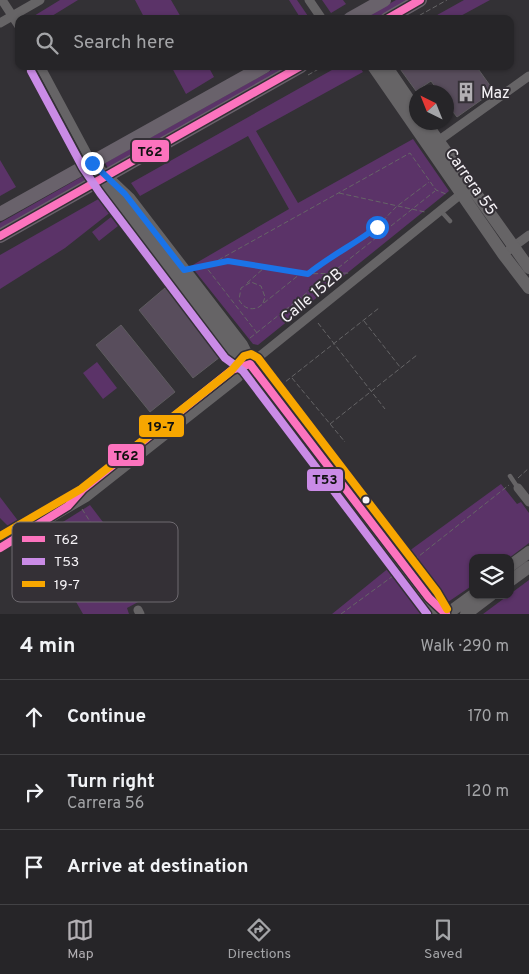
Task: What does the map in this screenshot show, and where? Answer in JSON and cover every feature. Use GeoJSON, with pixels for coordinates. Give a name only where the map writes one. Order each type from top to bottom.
{"type":"FeatureCollection","features":[{"type":"Feature","properties":{"kind":"main road"},"geometry":{"type":"LineString","coordinates":[[357,15],[384,0]]}},
{"type":"Feature","properties":{"kind":"main road"},"geometry":{"type":"LineString","coordinates":[[393,15],[420,0]]}},
{"type":"Feature","properties":{"kind":"main road"},"geometry":{"type":"LineString","coordinates":[[0,214],[258,70]]}},
{"type":"Feature","properties":{"kind":"main road"},"geometry":{"type":"LineString","coordinates":[[0,236],[294,70]]}},
{"type":"Feature","properties":{"kind":"street"},"geometry":{"type":"LineString","coordinates":[[2,0],[15,19]]}},
{"type":"Feature","properties":{"kind":"street"},"geometry":{"type":"LineString","coordinates":[[0,23],[40,0]]}},
{"type":"Feature","properties":{"kind":"street"},"geometry":{"type":"LineString","coordinates":[[309,0],[319,15]]}},
{"type":"Feature","properties":{"kind":"street"},"geometry":{"type":"LineString","coordinates":[[42,70],[92,163],[233,352],[250,364]]}},
{"type":"Feature","properties":{"kind":"street","name":"Carrera 55"},"geometry":{"type":"LineString","coordinates":[[380,70],[458,196],[508,251],[529,268]]}},
{"type":"Feature","properties":{"kind":"street","name":"Carrera 55"},"geometry":{"type":"LineString","coordinates":[[381,70],[409,102]]}},
{"type":"Feature","properties":{"kind":"street"},"geometry":{"type":"LineString","coordinates":[[438,141],[529,76]]}},
{"type":"Feature","properties":{"kind":"street","name":"Carrera 55"},"geometry":{"type":"LineString","coordinates":[[430,130],[508,251],[529,288]]}},
{"type":"Feature","properties":{"kind":"street"},"geometry":{"type":"LineString","coordinates":[[104,177],[129,198],[242,345],[250,364],[429,598],[438,614]]}},
{"type":"Feature","properties":{"kind":"street","name":"Calle 152B"},"geometry":{"type":"LineString","coordinates":[[42,522],[78,502],[238,378],[250,364],[458,196]]}},
{"type":"Feature","properties":{"kind":"street"},"geometry":{"type":"LineString","coordinates":[[508,251],[529,235]]}},
{"type":"Feature","properties":{"kind":"street","name":"Calle 152B"},"geometry":{"type":"LineString","coordinates":[[68,506],[83,489],[232,370],[250,364]]}},
{"type":"Feature","properties":{"kind":"street"},"geometry":{"type":"LineString","coordinates":[[516,484],[529,502]]}},
{"type":"Feature","properties":{"kind":"street","name":"Calle 152B"},"geometry":{"type":"LineString","coordinates":[[0,548],[12,541]]}},
{"type":"Feature","properties":{"kind":"street"},"geometry":{"type":"LineString","coordinates":[[514,563],[529,552]]}},
{"type":"Feature","properties":{"kind":"street"},"geometry":{"type":"LineString","coordinates":[[514,578],[529,567]]}},
{"type":"Feature","properties":{"kind":"street"},"geometry":{"type":"LineString","coordinates":[[429,598],[447,614],[469,598]]}},
{"type":"Feature","properties":{"kind":"street"},"geometry":{"type":"LineString","coordinates":[[466,614],[486,599]]}},
{"type":"Feature","properties":{"kind":"lane"},"geometry":{"type":"LineString","coordinates":[[438,212],[450,220]]}},
{"type":"Feature","properties":{"kind":"lane"},"geometry":{"type":"LineString","coordinates":[[510,476],[516,484]]}},
{"type":"Feature","properties":{"kind":"path"},"geometry":{"type":"LineString","coordinates":[[420,15],[447,0]]}},
{"type":"Feature","properties":{"kind":"path"},"geometry":{"type":"LineString","coordinates":[[206,267],[410,153],[436,190],[458,196]]}},
{"type":"Feature","properties":{"kind":"path"},"geometry":{"type":"LineString","coordinates":[[308,274],[330,256],[355,244],[377,227],[396,207],[430,182]]}},
{"type":"Feature","properties":{"kind":"path"},"geometry":{"type":"LineString","coordinates":[[242,345],[436,190]]}},
{"type":"Feature","properties":{"kind":"path"},"geometry":{"type":"LineString","coordinates":[[338,193],[411,210],[438,212]]}},
{"type":"Feature","properties":{"kind":"path"},"geometry":{"type":"LineString","coordinates":[[184,270],[228,261],[300,274],[360,274]]}},
{"type":"Feature","properties":{"kind":"path"},"geometry":{"type":"LineString","coordinates":[[206,267],[257,333]]}},
{"type":"Feature","properties":{"kind":"path"},"geometry":{"type":"LineString","coordinates":[[264,268],[246,284],[239,294],[242,306],[254,309],[300,274]]}},
{"type":"Feature","properties":{"kind":"path"},"geometry":{"type":"LineString","coordinates":[[246,284],[257,283],[261,286],[266,297],[263,303]]}},
{"type":"Feature","properties":{"kind":"path"},"geometry":{"type":"LineString","coordinates":[[277,388],[379,308]]}},
{"type":"Feature","properties":{"kind":"path"},"geometry":{"type":"LineString","coordinates":[[363,320],[401,368]]}},
{"type":"Feature","properties":{"kind":"path"},"geometry":{"type":"LineString","coordinates":[[318,323],[385,409]]}},
{"type":"Feature","properties":{"kind":"path"},"geometry":{"type":"LineString","coordinates":[[330,424],[417,355]]}},
{"type":"Feature","properties":{"kind":"path"},"geometry":{"type":"LineString","coordinates":[[291,377],[345,442]]}},
{"type":"Feature","properties":{"kind":"path"},"geometry":{"type":"LineString","coordinates":[[341,614],[516,484],[529,468]]}},
{"type":"Feature","properties":{"kind":"path"},"geometry":{"type":"LineString","coordinates":[[78,502],[91,522]]}},
{"type":"Feature","properties":{"kind":"shaded area"},"geometry":{"type":"Polygon","coordinates":[[[60,0],[78,0],[54,15],[36,15],[60,0]]]}},
{"type":"Feature","properties":{"kind":"shaded area"},"geometry":{"type":"Polygon","coordinates":[[[135,0],[171,0],[180,15],[143,15],[135,0]]]}},
{"type":"Feature","properties":{"kind":"shaded area"},"geometry":{"type":"Polygon","coordinates":[[[289,0],[297,0],[307,15],[298,15],[289,0]]]}},
{"type":"Feature","properties":{"kind":"shaded area"},"geometry":{"type":"Polygon","coordinates":[[[322,0],[343,0],[346,4],[331,13],[322,0]]]}},
{"type":"Feature","properties":{"kind":"shaded area"},"geometry":{"type":"Polygon","coordinates":[[[396,0],[409,0],[382,15],[369,15],[396,0]]]}},
{"type":"Feature","properties":{"kind":"shaded area"},"geometry":{"type":"Polygon","coordinates":[[[464,0],[490,0],[462,15],[437,15],[464,0]]]}},
{"type":"Feature","properties":{"kind":"shaded area"},"geometry":{"type":"Polygon","coordinates":[[[173,70],[210,70],[214,77],[186,94],[173,70]]]}},
{"type":"Feature","properties":{"kind":"shaded area"},"geometry":{"type":"Polygon","coordinates":[[[272,70],[282,70],[108,168],[105,163],[272,70]]]}},
{"type":"Feature","properties":{"kind":"shaded area"},"geometry":{"type":"Polygon","coordinates":[[[332,70],[362,70],[363,72],[256,131],[298,203],[413,139],[449,191],[258,345],[253,344],[191,266],[289,209],[248,136],[140,196],[131,183],[332,70]]]}},
{"type":"Feature","properties":{"kind":"shaded area"},"geometry":{"type":"Polygon","coordinates":[[[0,160],[16,187],[0,196],[0,160]]]}},
{"type":"Feature","properties":{"kind":"shaded area"},"geometry":{"type":"Polygon","coordinates":[[[83,176],[86,180],[0,230],[0,223],[83,176]]]}},
{"type":"Feature","properties":{"kind":"shaded area"},"geometry":{"type":"Polygon","coordinates":[[[102,197],[112,211],[65,248],[0,289],[0,255],[102,197]]]}},
{"type":"Feature","properties":{"kind":"shaded area"},"geometry":{"type":"Polygon","coordinates":[[[111,217],[118,226],[99,241],[92,232],[111,217]]]}},
{"type":"Feature","properties":{"kind":"shaded area"},"geometry":{"type":"Polygon","coordinates":[[[97,362],[117,388],[103,399],[83,373],[97,362]]]}},
{"type":"Feature","properties":{"kind":"shaded area"},"geometry":{"type":"Polygon","coordinates":[[[501,484],[517,504],[521,502],[529,513],[529,543],[514,554],[469,554],[469,588],[448,602],[441,598],[405,554],[501,484]]]}},
{"type":"Feature","properties":{"kind":"shaded area"},"geometry":{"type":"Polygon","coordinates":[[[0,497],[19,522],[12,522],[12,530],[0,518],[0,497]]]}},
{"type":"Feature","properties":{"kind":"shaded area"},"geometry":{"type":"Polygon","coordinates":[[[90,505],[103,522],[63,522],[90,505]]]}},
{"type":"Feature","properties":{"kind":"shaded area"},"geometry":{"type":"Polygon","coordinates":[[[390,567],[428,614],[332,614],[390,567]]]}},
{"type":"Feature","properties":{"kind":"shaded area"},"geometry":{"type":"Polygon","coordinates":[[[529,580],[529,614],[483,614],[503,599],[514,599],[514,591],[529,580]]]}},
{"type":"Feature","properties":{"kind":"shaded area"},"geometry":{"type":"Polygon","coordinates":[[[76,602],[138,602],[127,608],[129,614],[83,614],[76,602]]]}},
{"type":"Feature","properties":{"kind":"building","name":"Maz"},"geometry":{"type":"Polygon","coordinates":[[[401,70],[479,70],[494,91],[457,117],[454,113],[454,85],[434,85],[431,81],[425,85],[412,85],[401,70]]]}},
{"type":"Feature","properties":{"kind":"building"},"geometry":{"type":"Polygon","coordinates":[[[165,288],[220,357],[193,378],[139,310],[165,288]]]}},
{"type":"Feature","properties":{"kind":"building"},"geometry":{"type":"Polygon","coordinates":[[[121,325],[175,392],[150,412],[96,345],[121,325]]]}},
{"type":"Feature","properties":{"kind":"transit line","name":"T62"},"geometry":{"type":"LineString","coordinates":[[394,15],[420,0]]}},
{"type":"Feature","properties":{"kind":"transit line","name":"T62"},"geometry":{"type":"LineString","coordinates":[[0,236],[294,70]]}},
{"type":"Feature","properties":{"kind":"transit line","name":"T53"},"geometry":{"type":"LineString","coordinates":[[31,71],[83,168],[100,193],[225,358],[243,371],[427,614]]}},
{"type":"Feature","properties":{"kind":"transit line","name":"19-7"},"geometry":{"type":"LineString","coordinates":[[24,522],[81,489],[231,371],[244,356],[251,354],[258,358],[437,592],[447,609]]}},
{"type":"Feature","properties":{"kind":"transit line","name":"T62"},"geometry":{"type":"LineString","coordinates":[[42,522],[68,506],[83,489],[232,370],[250,364],[429,598],[446,614]]}},
{"type":"Feature","properties":{"kind":"transit line","name":"19-7"},"geometry":{"type":"LineString","coordinates":[[0,536],[12,529]]}},
{"type":"Feature","properties":{"kind":"transit line","name":"T62"},"geometry":{"type":"LineString","coordinates":[[0,548],[12,541]]}},
{"type":"Feature","properties":{"kind":"place","name":"Maz"},"geometry":{"type":"Point","coordinates":[466,92]}},
{"type":"Feature","properties":{"kind":"route"},"geometry":{"type":"LineString","coordinates":[[92,163],[125,194],[184,270],[228,261],[308,274],[330,256],[355,244],[377,227]]}}]}
